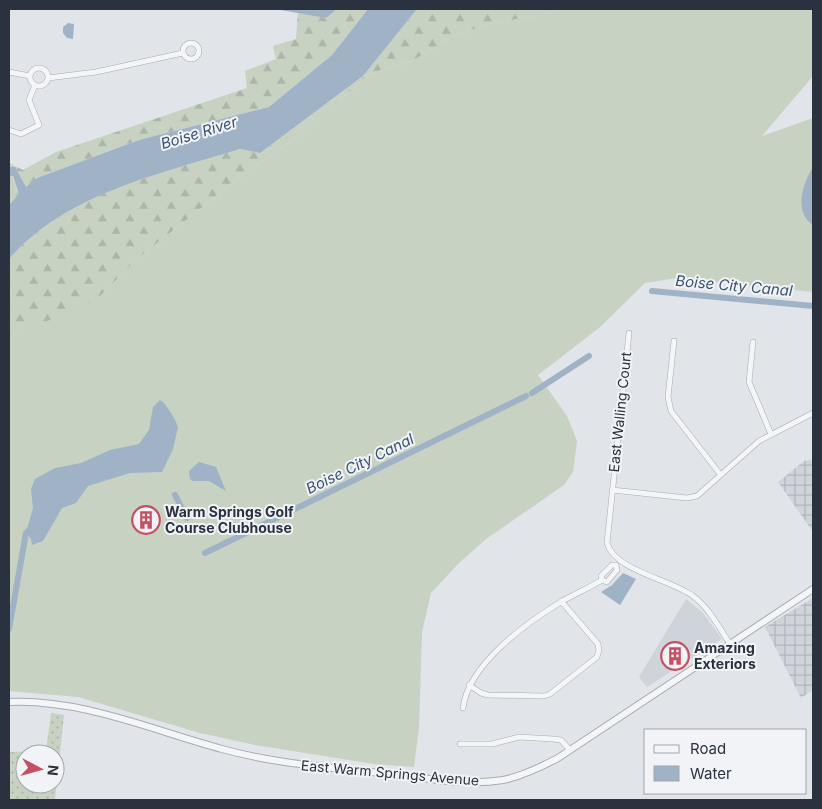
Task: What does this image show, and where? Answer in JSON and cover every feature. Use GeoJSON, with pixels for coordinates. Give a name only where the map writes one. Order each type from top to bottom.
{"type":"FeatureCollection","features":[{"type":"Feature","properties":{"kind":"street"},"geometry":{"type":"LineString","coordinates":[[35,85],[44,84],[48,78],[96,72],[183,53]]}},
{"type":"Feature","properties":{"kind":"street"},"geometry":{"type":"LineString","coordinates":[[30,76],[33,70],[41,68],[46,71],[48,78]]}},
{"type":"Feature","properties":{"kind":"street"},"geometry":{"type":"LineString","coordinates":[[9,72],[30,76]]}},
{"type":"Feature","properties":{"kind":"street"},"geometry":{"type":"LineString","coordinates":[[30,76],[35,85]]}},
{"type":"Feature","properties":{"kind":"street"},"geometry":{"type":"LineString","coordinates":[[9,130],[21,134],[39,125],[29,100],[35,85]]}},
{"type":"Feature","properties":{"kind":"street","name":"East Walling Court"},"geometry":{"type":"LineString","coordinates":[[618,563],[609,550],[607,543],[629,334]]}},
{"type":"Feature","properties":{"kind":"street"},"geometry":{"type":"LineString","coordinates":[[674,341],[668,397],[671,410],[720,474]]}},
{"type":"Feature","properties":{"kind":"street"},"geometry":{"type":"LineString","coordinates":[[753,342],[749,382],[771,434]]}},
{"type":"Feature","properties":{"kind":"street"},"geometry":{"type":"LineString","coordinates":[[612,490],[692,498],[697,496],[748,450],[771,434],[813,412]]}},
{"type":"Feature","properties":{"kind":"street"},"geometry":{"type":"LineString","coordinates":[[463,708],[469,685],[487,662],[514,636],[561,602],[602,580],[607,582],[617,570],[618,563],[690,594],[712,616],[730,644]]}},
{"type":"Feature","properties":{"kind":"street","name":"East Warm Springs Avenue"},"geometry":{"type":"LineString","coordinates":[[9,702],[75,707],[222,750],[266,759],[457,782],[504,780],[534,771],[570,750],[813,589]]}},
{"type":"Feature","properties":{"kind":"street"},"geometry":{"type":"LineString","coordinates":[[469,685],[481,694],[544,696],[556,690],[597,657],[598,644],[561,602]]}},
{"type":"Feature","properties":{"kind":"street"},"geometry":{"type":"LineString","coordinates":[[460,744],[492,744],[519,737],[561,740],[570,750]]}},
{"type":"Feature","properties":{"kind":"shaded area"},"geometry":{"type":"Polygon","coordinates":[[[813,459],[813,532],[778,482],[804,461],[813,459]]]}},
{"type":"Feature","properties":{"kind":"shaded area"},"geometry":{"type":"Polygon","coordinates":[[[813,598],[813,690],[801,698],[765,627],[813,598]]]}},
{"type":"Feature","properties":{"kind":"shaded area"},"geometry":{"type":"Polygon","coordinates":[[[686,599],[703,613],[722,639],[647,687],[639,677],[686,599]]]}},
{"type":"Feature","properties":{"kind":"green space"},"geometry":{"type":"Polygon","coordinates":[[[337,9],[368,9],[332,55],[269,107],[139,140],[37,178],[26,188],[15,168],[9,167],[9,163],[23,170],[56,152],[247,88],[245,71],[276,59],[273,46],[296,39],[298,11],[326,18],[337,9]]]}},
{"type":"Feature","properties":{"kind":"green space"},"geometry":{"type":"Polygon","coordinates":[[[417,9],[559,9],[543,14],[489,24],[454,36],[410,62],[370,73],[297,137],[243,175],[137,259],[100,296],[74,311],[20,331],[9,339],[9,259],[32,236],[58,217],[86,202],[147,177],[240,149],[260,153],[363,76],[417,9]]]}},
{"type":"Feature","properties":{"kind":"green space"},"geometry":{"type":"Polygon","coordinates":[[[559,9],[813,9],[813,76],[762,136],[813,118],[813,292],[677,278],[645,283],[599,328],[538,375],[567,416],[577,441],[573,472],[564,485],[486,539],[459,563],[431,593],[422,632],[419,728],[414,767],[374,764],[255,745],[200,733],[78,697],[9,691],[9,339],[20,331],[100,296],[137,259],[243,175],[297,137],[370,73],[410,62],[454,36],[489,24],[543,14],[559,9]]]}},
{"type":"Feature","properties":{"kind":"green space"},"geometry":{"type":"Polygon","coordinates":[[[12,175],[19,194],[9,205],[9,176],[12,175]]]}},
{"type":"Feature","properties":{"kind":"green space"},"geometry":{"type":"Polygon","coordinates":[[[51,713],[64,715],[61,744],[47,744],[51,713]]]}},
{"type":"Feature","properties":{"kind":"green space"},"geometry":{"type":"Polygon","coordinates":[[[9,752],[15,752],[15,794],[56,794],[55,800],[9,800],[9,752]]]}},
{"type":"Feature","properties":{"kind":"water"},"geometry":{"type":"Polygon","coordinates":[[[275,9],[337,9],[326,18],[275,9]]]}},
{"type":"Feature","properties":{"kind":"water","name":"Boise River"},"geometry":{"type":"Polygon","coordinates":[[[368,9],[417,9],[363,76],[260,153],[240,149],[147,177],[116,189],[58,217],[32,236],[9,259],[9,205],[19,194],[13,176],[9,176],[9,167],[15,167],[26,187],[37,178],[139,140],[269,107],[332,55],[368,9]]]}},
{"type":"Feature","properties":{"kind":"water"},"geometry":{"type":"Polygon","coordinates":[[[68,23],[74,24],[73,39],[67,38],[63,33],[63,27],[68,23]]]}},
{"type":"Feature","properties":{"kind":"water"},"geometry":{"type":"Polygon","coordinates":[[[813,167],[813,225],[803,213],[802,197],[803,189],[813,167]]]}},
{"type":"Feature","properties":{"kind":"water"},"geometry":{"type":"Polygon","coordinates":[[[160,400],[171,412],[178,427],[173,449],[162,472],[130,473],[88,486],[76,503],[62,508],[43,541],[32,545],[31,539],[26,533],[33,508],[31,489],[35,479],[55,468],[81,463],[110,450],[139,444],[149,430],[153,407],[160,400]]]}},
{"type":"Feature","properties":{"kind":"water"},"geometry":{"type":"Polygon","coordinates":[[[199,462],[216,467],[226,491],[209,481],[193,481],[190,479],[189,471],[199,462]]]}},
{"type":"Feature","properties":{"kind":"water"},"geometry":{"type":"Polygon","coordinates":[[[623,573],[636,579],[620,605],[601,592],[612,585],[623,573]]]}},
{"type":"Feature","properties":{"kind":"waterway","name":"Boise City Canal"},"geometry":{"type":"LineString","coordinates":[[652,291],[813,306]]}},
{"type":"Feature","properties":{"kind":"waterway","name":"Boise City Canal"},"geometry":{"type":"LineString","coordinates":[[532,393],[589,356]]}},
{"type":"Feature","properties":{"kind":"waterway","name":"Boise City Canal"},"geometry":{"type":"LineString","coordinates":[[205,553],[526,396]]}},
{"type":"Feature","properties":{"kind":"waterway","name":"Boise City Canal"},"geometry":{"type":"LineString","coordinates":[[175,495],[187,518]]}},
{"type":"Feature","properties":{"kind":"waterway","name":"Boise City Canal"},"geometry":{"type":"LineString","coordinates":[[9,629],[26,533],[32,527]]}},
{"type":"Feature","properties":{"kind":"place","name":"Warm Springs Golf Course Clubhouse"},"geometry":{"type":"Point","coordinates":[146,520]}},
{"type":"Feature","properties":{"kind":"place","name":"Amazing Exteriors"},"geometry":{"type":"Point","coordinates":[675,656]}}]}
